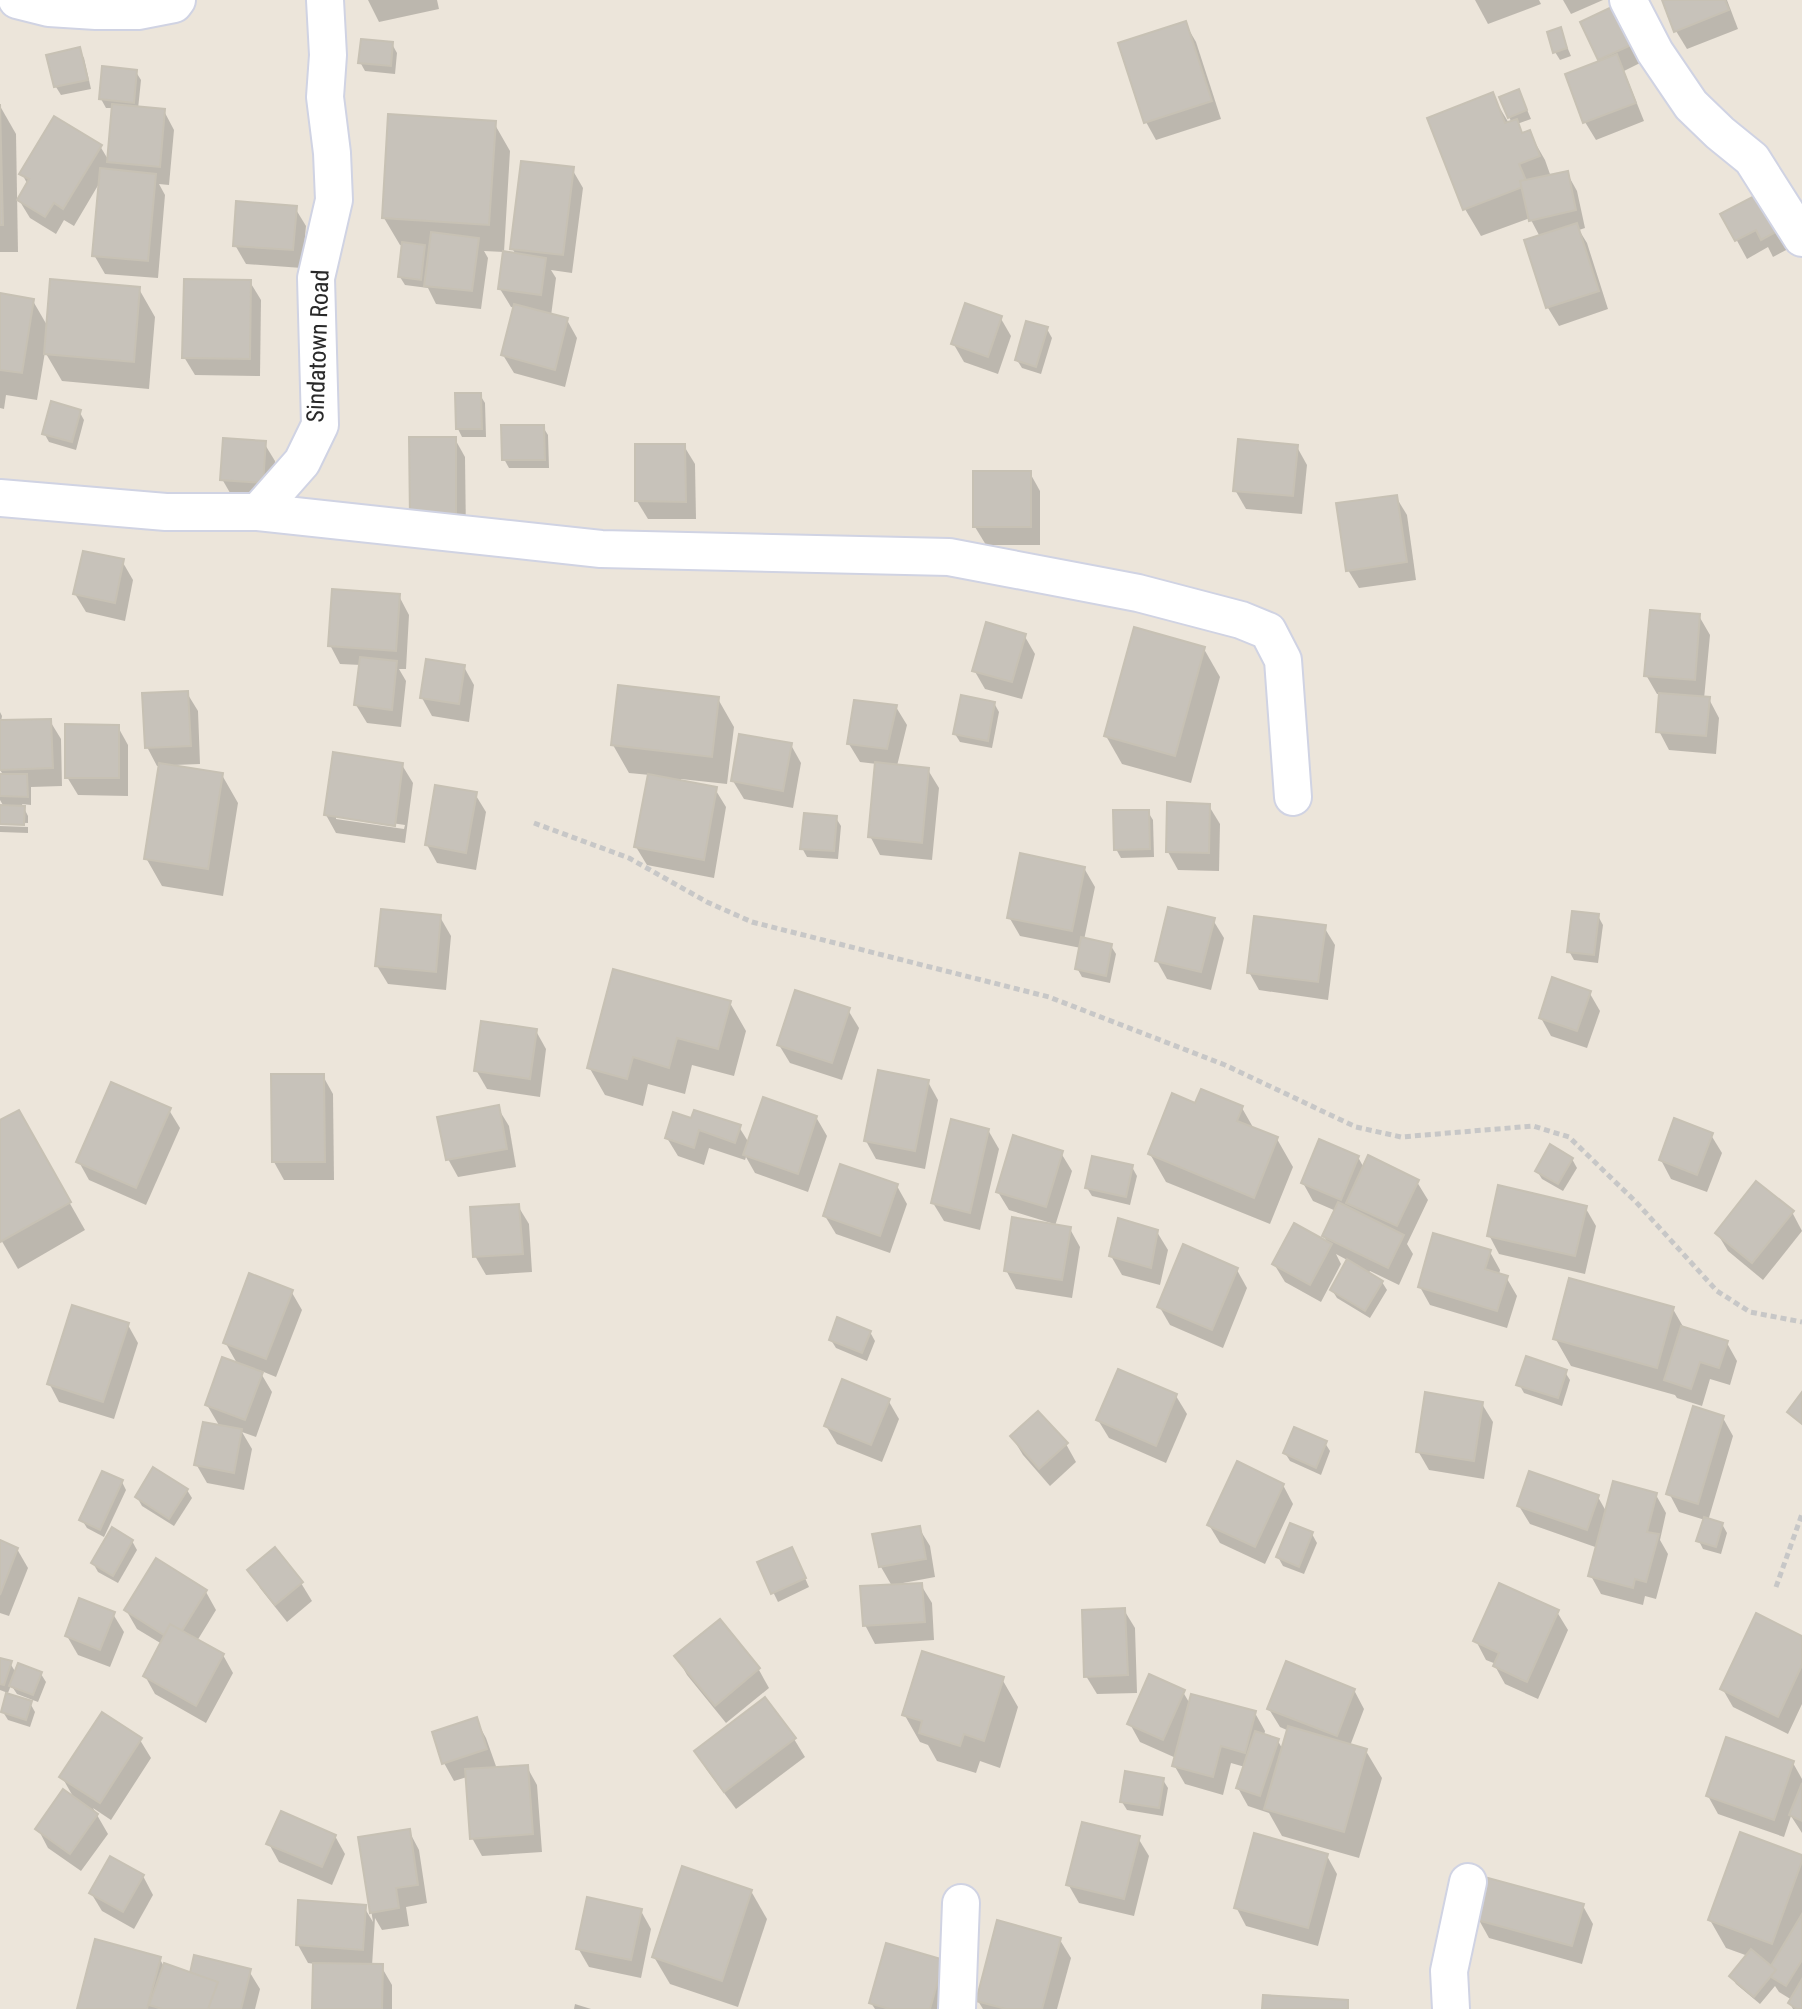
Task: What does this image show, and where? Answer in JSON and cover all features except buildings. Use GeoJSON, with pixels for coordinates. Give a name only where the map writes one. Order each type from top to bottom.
{"type":"FeatureCollection","features":[{"type":"Feature","properties":{"kind":"street"},"geometry":{"type":"LineString","coordinates":[[17,0],[49,8],[110,11],[138,11],[174,4],[177,0]]}},
{"type":"Feature","properties":{"kind":"street","name":"Sindatown Road"},"geometry":{"type":"LineString","coordinates":[[258,512],[302,462],[320,425],[316,278],[334,200],[325,97],[328,55],[325,0]]}},
{"type":"Feature","properties":{"kind":"street"},"geometry":{"type":"LineString","coordinates":[[1628,0],[1655,52],[1691,105],[1752,159],[1802,238]]}},
{"type":"Feature","properties":{"kind":"street"},"geometry":{"type":"LineString","coordinates":[[0,498],[166,512],[258,512],[601,549],[949,557],[1138,593],[1241,620],[1268,631],[1283,660],[1293,797]]}},
{"type":"Feature","properties":{"kind":"street"},"geometry":{"type":"LineString","coordinates":[[1451,2009],[1449,1971],[1468,1882]]}},
{"type":"Feature","properties":{"kind":"street"},"geometry":{"type":"LineString","coordinates":[[957,2009],[961,1903]]}},
{"type":"Feature","properties":{"kind":"path"},"geometry":{"type":"LineString","coordinates":[[534,823],[629,858],[707,902],[752,922],[1049,997],[1225,1065],[1356,1127],[1401,1137],[1533,1126],[1569,1137],[1636,1202],[1717,1291],[1750,1312],[1802,1322]]}},
{"type":"Feature","properties":{"kind":"path"},"geometry":{"type":"LineString","coordinates":[[1776,1587],[1802,1514]]}}]}
